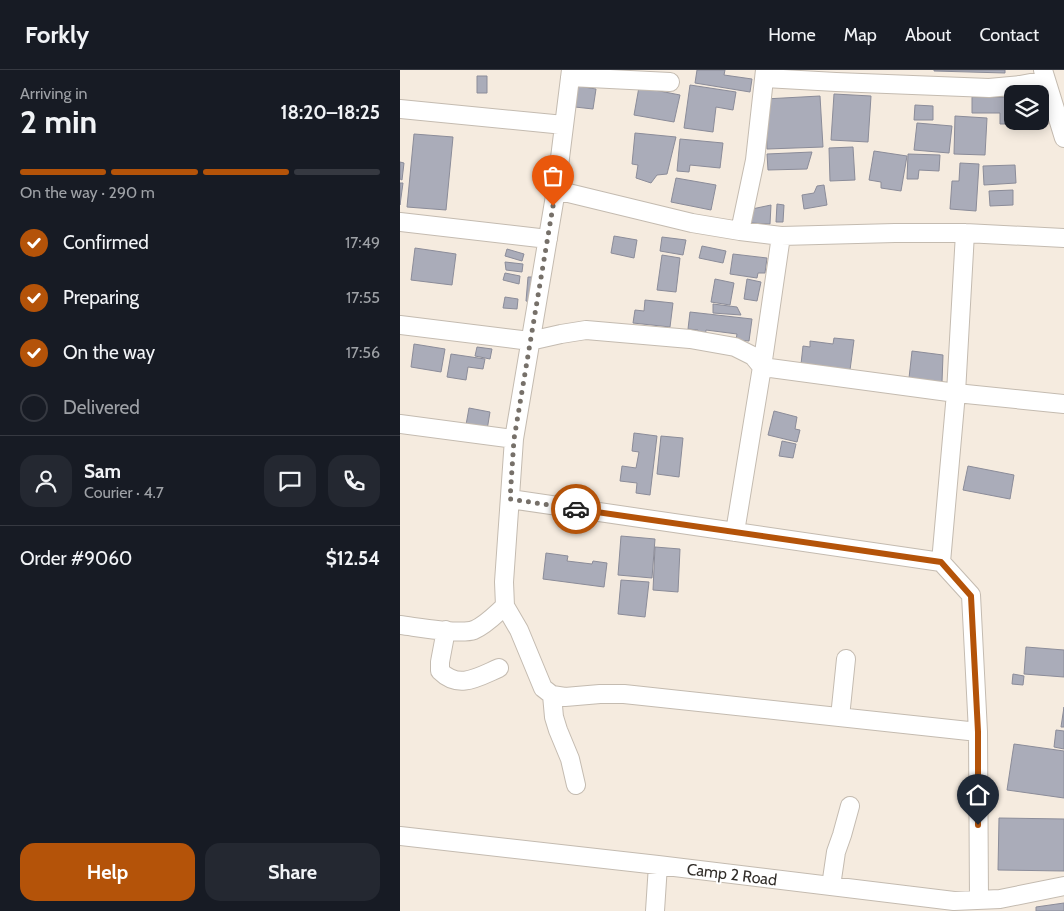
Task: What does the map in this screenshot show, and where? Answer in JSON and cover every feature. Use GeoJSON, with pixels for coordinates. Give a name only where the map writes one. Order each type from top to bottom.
{"type":"FeatureCollection","features":[{"type":"Feature","properties":{"kind":"street"},"geometry":{"type":"LineString","coordinates":[[670,82],[571,74],[556,190],[514,439],[504,582],[505,606],[519,630],[544,688],[552,695],[565,697],[624,694],[978,732]]}},
{"type":"Feature","properties":{"kind":"street"},"geometry":{"type":"LineString","coordinates":[[740,231],[755,160],[765,74],[836,82],[990,88],[1020,85],[1044,75],[1064,138]]}},
{"type":"Feature","properties":{"kind":"street"},"geometry":{"type":"LineString","coordinates":[[400,109],[564,125]]}},
{"type":"Feature","properties":{"kind":"street"},"geometry":{"type":"LineString","coordinates":[[556,190],[692,223],[781,236],[965,233],[1064,238]]}},
{"type":"Feature","properties":{"kind":"street"},"geometry":{"type":"LineString","coordinates":[[400,222],[548,239]]}},
{"type":"Feature","properties":{"kind":"street"},"geometry":{"type":"LineString","coordinates":[[941,562],[956,393],[965,233]]}},
{"type":"Feature","properties":{"kind":"street"},"geometry":{"type":"LineString","coordinates":[[735,532],[781,236]]}},
{"type":"Feature","properties":{"kind":"street"},"geometry":{"type":"LineString","coordinates":[[400,325],[530,341],[586,330],[690,339],[735,347],[753,356],[762,367],[956,393],[1064,404]]}},
{"type":"Feature","properties":{"kind":"street"},"geometry":{"type":"LineString","coordinates":[[400,424],[514,439]]}},
{"type":"Feature","properties":{"kind":"street"},"geometry":{"type":"LineString","coordinates":[[510,499],[941,562],[971,596],[978,732],[979,900]]}},
{"type":"Feature","properties":{"kind":"street"},"geometry":{"type":"LineString","coordinates":[[400,625],[462,632],[474,630],[505,606]]}},
{"type":"Feature","properties":{"kind":"street"},"geometry":{"type":"LineString","coordinates":[[446,630],[440,671],[447,678],[469,681],[499,668]]}},
{"type":"Feature","properties":{"kind":"street"},"geometry":{"type":"LineString","coordinates":[[840,717],[846,659]]}},
{"type":"Feature","properties":{"kind":"street"},"geometry":{"type":"LineString","coordinates":[[552,695],[554,717],[570,759],[576,785]]}},
{"type":"Feature","properties":{"kind":"street"},"geometry":{"type":"LineString","coordinates":[[831,886],[836,852],[850,806]]}},
{"type":"Feature","properties":{"kind":"street","name":"Camp 2 Road"},"geometry":{"type":"LineString","coordinates":[[400,836],[831,886],[953,906],[1064,886]]}},
{"type":"Feature","properties":{"kind":"street"},"geometry":{"type":"LineString","coordinates":[[654,911],[658,865]]}},
{"type":"Feature","properties":{"kind":"building"},"geometry":{"type":"Polygon","coordinates":[[[697,70],[725,70],[724,75],[752,79],[750,92],[695,83],[697,70]]]}},
{"type":"Feature","properties":{"kind":"building"},"geometry":{"type":"Polygon","coordinates":[[[1005,70],[1005,73],[934,71],[1005,70]]]}},
{"type":"Feature","properties":{"kind":"building"},"geometry":{"type":"Polygon","coordinates":[[[477,76],[487,76],[487,93],[477,93],[477,76]]]}},
{"type":"Feature","properties":{"kind":"building"},"geometry":{"type":"Polygon","coordinates":[[[690,85],[736,92],[733,110],[716,107],[713,132],[684,128],[690,85]]]}},
{"type":"Feature","properties":{"kind":"building"},"geometry":{"type":"Polygon","coordinates":[[[578,86],[596,89],[593,109],[575,107],[578,86]]]}},
{"type":"Feature","properties":{"kind":"building"},"geometry":{"type":"Polygon","coordinates":[[[639,87],[680,95],[674,122],[634,115],[639,87]]]}},
{"type":"Feature","properties":{"kind":"building"},"geometry":{"type":"Polygon","coordinates":[[[834,94],[871,96],[868,142],[831,140],[834,94]]]}},
{"type":"Feature","properties":{"kind":"building"},"geometry":{"type":"Polygon","coordinates":[[[820,96],[823,147],[767,149],[765,99],[820,96]]]}},
{"type":"Feature","properties":{"kind":"building"},"geometry":{"type":"Polygon","coordinates":[[[972,97],[1004,97],[1004,124],[1000,124],[1000,113],[972,113],[972,97]]]}},
{"type":"Feature","properties":{"kind":"building"},"geometry":{"type":"Polygon","coordinates":[[[915,105],[933,106],[933,120],[914,120],[915,105]]]}},
{"type":"Feature","properties":{"kind":"building"},"geometry":{"type":"Polygon","coordinates":[[[955,116],[987,118],[985,155],[954,154],[955,116]]]}},
{"type":"Feature","properties":{"kind":"building"},"geometry":{"type":"Polygon","coordinates":[[[917,123],[952,126],[949,153],[914,150],[917,123]]]}},
{"type":"Feature","properties":{"kind":"building"},"geometry":{"type":"Polygon","coordinates":[[[635,133],[676,137],[667,174],[657,175],[651,183],[636,178],[638,165],[632,164],[635,133]]]}},
{"type":"Feature","properties":{"kind":"building"},"geometry":{"type":"Polygon","coordinates":[[[414,134],[453,137],[446,210],[407,207],[414,134]]]}},
{"type":"Feature","properties":{"kind":"building"},"geometry":{"type":"Polygon","coordinates":[[[680,139],[723,143],[720,168],[690,165],[689,172],[677,171],[680,139]]]}},
{"type":"Feature","properties":{"kind":"building"},"geometry":{"type":"Polygon","coordinates":[[[853,147],[855,180],[830,181],[829,148],[853,147]]]}},
{"type":"Feature","properties":{"kind":"building"},"geometry":{"type":"Polygon","coordinates":[[[874,151],[907,156],[901,191],[881,188],[881,182],[869,180],[874,151]]]}},
{"type":"Feature","properties":{"kind":"building"},"geometry":{"type":"Polygon","coordinates":[[[812,152],[807,169],[768,170],[767,154],[812,152]]]}},
{"type":"Feature","properties":{"kind":"building"},"geometry":{"type":"Polygon","coordinates":[[[908,154],[940,155],[939,171],[919,170],[918,179],[907,179],[908,154]]]}},
{"type":"Feature","properties":{"kind":"building"},"geometry":{"type":"Polygon","coordinates":[[[400,162],[404,163],[402,180],[400,179],[400,162]]]}},
{"type":"Feature","properties":{"kind":"building"},"geometry":{"type":"Polygon","coordinates":[[[960,163],[979,164],[976,211],[950,209],[952,181],[959,181],[960,163]]]}},
{"type":"Feature","properties":{"kind":"building"},"geometry":{"type":"Polygon","coordinates":[[[1015,165],[1016,183],[984,185],[983,166],[1015,165]]]}},
{"type":"Feature","properties":{"kind":"building"},"geometry":{"type":"Polygon","coordinates":[[[676,178],[716,185],[711,210],[671,202],[676,178]]]}},
{"type":"Feature","properties":{"kind":"building"},"geometry":{"type":"Polygon","coordinates":[[[400,183],[403,183],[400,205],[400,183]]]}},
{"type":"Feature","properties":{"kind":"building"},"geometry":{"type":"Polygon","coordinates":[[[824,185],[827,205],[804,209],[802,195],[814,193],[817,186],[824,185]]]}},
{"type":"Feature","properties":{"kind":"building"},"geometry":{"type":"Polygon","coordinates":[[[1013,190],[1013,205],[990,206],[989,191],[1013,190]]]}},
{"type":"Feature","properties":{"kind":"building"},"geometry":{"type":"Polygon","coordinates":[[[777,204],[784,205],[783,222],[776,222],[777,204]]]}},
{"type":"Feature","properties":{"kind":"building"},"geometry":{"type":"Polygon","coordinates":[[[771,205],[770,224],[751,223],[752,209],[771,205]]]}},
{"type":"Feature","properties":{"kind":"building"},"geometry":{"type":"Polygon","coordinates":[[[614,236],[637,240],[634,258],[611,253],[614,236]]]}},
{"type":"Feature","properties":{"kind":"building"},"geometry":{"type":"Polygon","coordinates":[[[662,237],[686,240],[683,255],[660,251],[662,237]]]}},
{"type":"Feature","properties":{"kind":"building"},"geometry":{"type":"Polygon","coordinates":[[[702,246],[726,251],[723,263],[699,258],[702,246]]]}},
{"type":"Feature","properties":{"kind":"building"},"geometry":{"type":"Polygon","coordinates":[[[415,248],[456,254],[452,285],[411,280],[415,248]]]}},
{"type":"Feature","properties":{"kind":"building"},"geometry":{"type":"Polygon","coordinates":[[[507,249],[524,254],[522,261],[505,256],[507,249]]]}},
{"type":"Feature","properties":{"kind":"building"},"geometry":{"type":"Polygon","coordinates":[[[733,254],[767,258],[765,273],[758,273],[757,278],[730,274],[733,254]]]}},
{"type":"Feature","properties":{"kind":"building"},"geometry":{"type":"Polygon","coordinates":[[[662,255],[680,258],[676,292],[657,290],[662,255]]]}},
{"type":"Feature","properties":{"kind":"building"},"geometry":{"type":"Polygon","coordinates":[[[505,262],[523,264],[522,272],[506,270],[505,262]]]}},
{"type":"Feature","properties":{"kind":"building"},"geometry":{"type":"Polygon","coordinates":[[[505,273],[520,276],[519,284],[503,280],[505,273]]]}},
{"type":"Feature","properties":{"kind":"building"},"geometry":{"type":"Polygon","coordinates":[[[528,277],[533,277],[531,302],[526,301],[528,277]]]}},
{"type":"Feature","properties":{"kind":"building"},"geometry":{"type":"Polygon","coordinates":[[[715,279],[734,283],[730,305],[711,302],[715,279]]]}},
{"type":"Feature","properties":{"kind":"building"},"geometry":{"type":"Polygon","coordinates":[[[747,279],[761,282],[757,301],[744,299],[747,279]]]}},
{"type":"Feature","properties":{"kind":"building"},"geometry":{"type":"Polygon","coordinates":[[[505,297],[518,299],[517,309],[503,308],[505,297]]]}},
{"type":"Feature","properties":{"kind":"building"},"geometry":{"type":"Polygon","coordinates":[[[645,300],[673,303],[670,327],[633,323],[635,310],[644,311],[645,300]]]}},
{"type":"Feature","properties":{"kind":"building"},"geometry":{"type":"Polygon","coordinates":[[[713,304],[737,307],[741,315],[713,313],[713,304]]]}},
{"type":"Feature","properties":{"kind":"building"},"geometry":{"type":"Polygon","coordinates":[[[690,312],[752,319],[749,341],[736,340],[737,334],[706,330],[705,337],[698,336],[698,330],[688,329],[690,312]]]}},
{"type":"Feature","properties":{"kind":"building"},"geometry":{"type":"Polygon","coordinates":[[[834,338],[854,340],[850,370],[801,364],[803,346],[810,347],[810,341],[833,344],[834,338]]]}},
{"type":"Feature","properties":{"kind":"building"},"geometry":{"type":"Polygon","coordinates":[[[414,344],[445,349],[441,372],[411,367],[414,344]]]}},
{"type":"Feature","properties":{"kind":"building"},"geometry":{"type":"Polygon","coordinates":[[[477,347],[492,349],[490,359],[475,356],[477,347]]]}},
{"type":"Feature","properties":{"kind":"building"},"geometry":{"type":"Polygon","coordinates":[[[912,351],[943,355],[942,382],[909,378],[912,351]]]}},
{"type":"Feature","properties":{"kind":"building"},"geometry":{"type":"Polygon","coordinates":[[[451,354],[485,359],[483,369],[468,367],[466,380],[447,377],[451,354]]]}},
{"type":"Feature","properties":{"kind":"building"},"geometry":{"type":"Polygon","coordinates":[[[469,408],[490,412],[487,430],[466,425],[469,408]]]}},
{"type":"Feature","properties":{"kind":"building"},"geometry":{"type":"Polygon","coordinates":[[[774,411],[797,417],[795,429],[800,430],[797,442],[768,435],[774,411]]]}},
{"type":"Feature","properties":{"kind":"building"},"geometry":{"type":"Polygon","coordinates":[[[634,433],[657,436],[650,495],[636,493],[637,483],[620,481],[622,466],[636,468],[639,452],[632,451],[634,433]]]}},
{"type":"Feature","properties":{"kind":"building"},"geometry":{"type":"Polygon","coordinates":[[[661,436],[683,438],[679,477],[657,474],[661,436]]]}},
{"type":"Feature","properties":{"kind":"building"},"geometry":{"type":"Polygon","coordinates":[[[782,441],[796,444],[793,458],[779,456],[782,441]]]}},
{"type":"Feature","properties":{"kind":"building"},"geometry":{"type":"Polygon","coordinates":[[[968,466],[1014,475],[1010,499],[963,490],[968,466]]]}},
{"type":"Feature","properties":{"kind":"building"},"geometry":{"type":"Polygon","coordinates":[[[621,536],[655,539],[652,578],[618,575],[621,536]]]}},
{"type":"Feature","properties":{"kind":"building"},"geometry":{"type":"Polygon","coordinates":[[[655,547],[680,549],[678,592],[653,590],[655,547]]]}},
{"type":"Feature","properties":{"kind":"building"},"geometry":{"type":"Polygon","coordinates":[[[546,553],[568,556],[567,561],[592,564],[593,561],[607,563],[604,587],[543,579],[546,553]]]}},
{"type":"Feature","properties":{"kind":"building"},"geometry":{"type":"Polygon","coordinates":[[[621,580],[649,582],[645,617],[618,614],[621,580]]]}},
{"type":"Feature","properties":{"kind":"building"},"geometry":{"type":"Polygon","coordinates":[[[1026,647],[1064,650],[1064,677],[1024,674],[1026,647]]]}},
{"type":"Feature","properties":{"kind":"building"},"geometry":{"type":"Polygon","coordinates":[[[1013,674],[1024,676],[1023,685],[1012,684],[1013,674]]]}},
{"type":"Feature","properties":{"kind":"building"},"geometry":{"type":"Polygon","coordinates":[[[1064,707],[1064,727],[1061,727],[1064,707]]]}},
{"type":"Feature","properties":{"kind":"building"},"geometry":{"type":"Polygon","coordinates":[[[1056,730],[1064,731],[1064,749],[1054,747],[1056,730]]]}},
{"type":"Feature","properties":{"kind":"building"},"geometry":{"type":"Polygon","coordinates":[[[1014,744],[1064,751],[1064,798],[1007,790],[1014,744]]]}},
{"type":"Feature","properties":{"kind":"building"},"geometry":{"type":"Polygon","coordinates":[[[999,818],[1064,819],[1064,871],[998,870],[999,818]]]}},
{"type":"Feature","properties":{"kind":"building"},"geometry":{"type":"Polygon","coordinates":[[[1064,903],[1064,911],[1036,911],[1036,907],[1064,903]]]}},
{"type":"Feature","properties":{"kind":"way so far"},"geometry":{"type":"LineString","coordinates":[[553,206],[514,439],[510,499],[576,509]]}},
{"type":"Feature","properties":{"kind":"route"},"geometry":{"type":"LineString","coordinates":[[576,509],[941,562],[971,596],[978,732],[978,825]]}}]}
